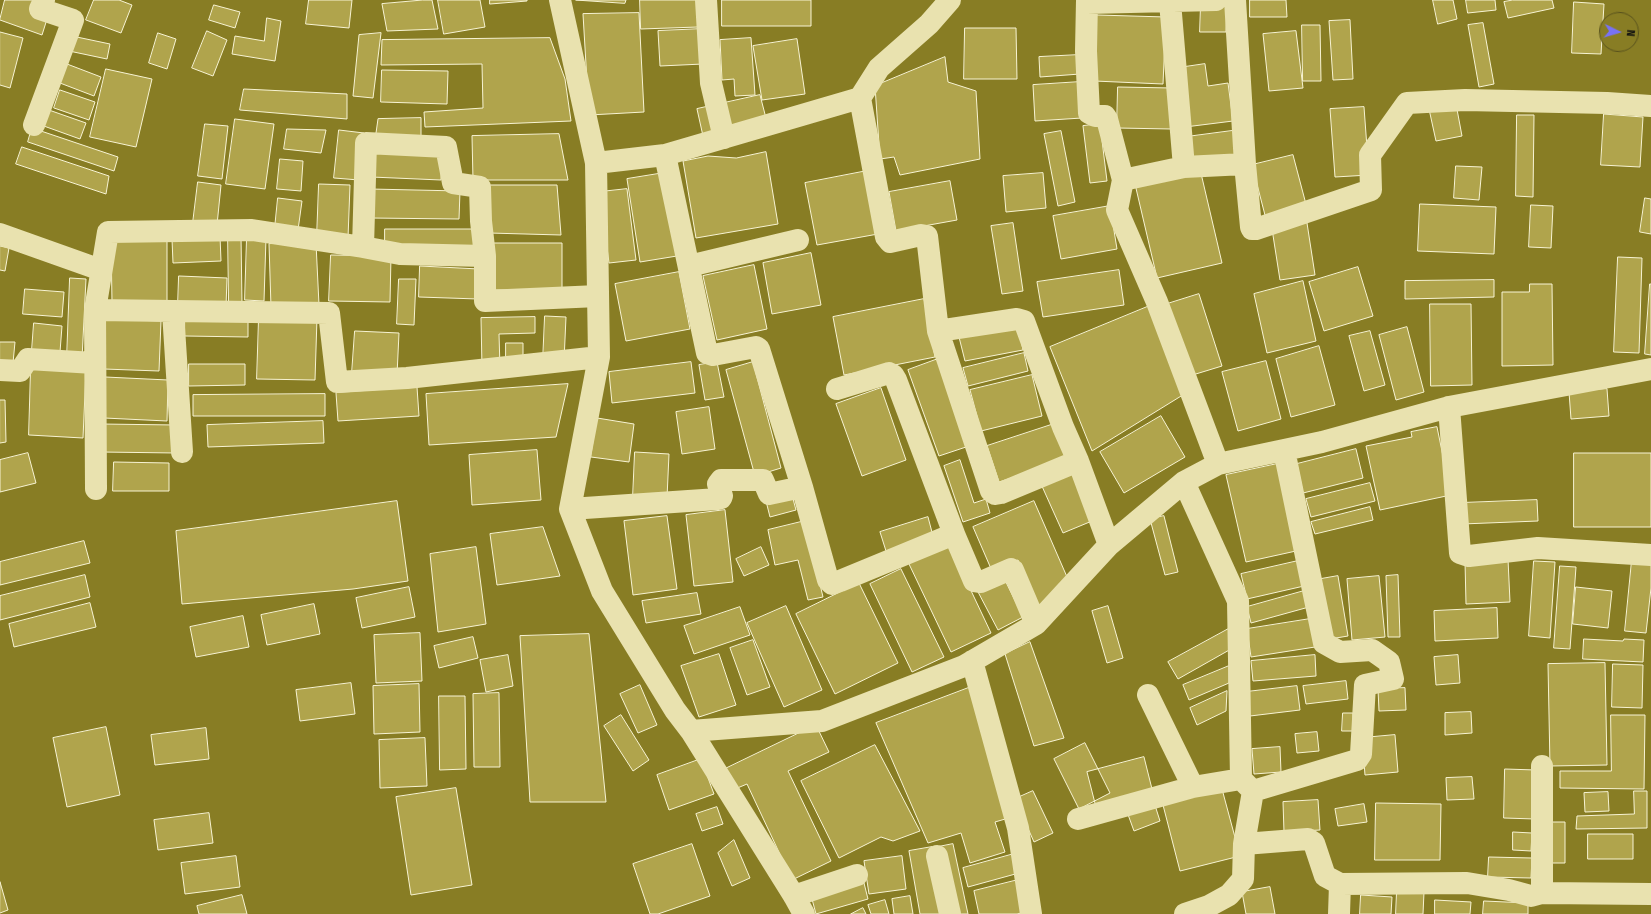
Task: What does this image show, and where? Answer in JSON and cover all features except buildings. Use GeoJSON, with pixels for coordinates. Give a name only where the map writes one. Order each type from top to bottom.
{"type":"FeatureCollection","features":[{"type":"Feature","properties":{"kind":"street"},"geometry":{"type":"LineString","coordinates":[[34,125],[73,20],[40,9],[44,0]]}},
{"type":"Feature","properties":{"kind":"street"},"geometry":{"type":"LineString","coordinates":[[560,0],[596,163],[599,357],[570,509],[602,592],[799,905],[857,875]]}},
{"type":"Feature","properties":{"kind":"street"},"geometry":{"type":"LineString","coordinates":[[706,0],[711,84],[724,138]]}},
{"type":"Feature","properties":{"kind":"street"},"geometry":{"type":"LineString","coordinates":[[596,163],[666,155],[860,98],[879,68],[929,24],[950,0]]}},
{"type":"Feature","properties":{"kind":"street"},"geometry":{"type":"LineString","coordinates":[[1216,0],[1170,2],[1087,2],[1086,51],[1089,113],[1095,116],[1105,116],[1107,119],[1124,180],[1117,210],[1157,302],[1218,464]]}},
{"type":"Feature","properties":{"kind":"street"},"geometry":{"type":"LineString","coordinates":[[1235,0],[1245,164],[1252,229],[1371,190],[1370,155],[1407,103],[1464,100],[1607,103],[1651,106]]}},
{"type":"Feature","properties":{"kind":"street"},"geometry":{"type":"LineString","coordinates":[[1170,2],[1184,167]]}},
{"type":"Feature","properties":{"kind":"street"},"geometry":{"type":"LineString","coordinates":[[860,98],[886,237],[890,242],[921,235],[928,236],[938,330],[991,491],[995,494],[1001,493],[1078,461]]}},
{"type":"Feature","properties":{"kind":"street"},"geometry":{"type":"LineString","coordinates":[[363,247],[366,143],[446,147],[453,183],[480,187],[481,221],[485,256],[485,301],[598,296]]}},
{"type":"Feature","properties":{"kind":"street"},"geometry":{"type":"LineString","coordinates":[[666,155],[707,353],[713,355],[756,347],[761,352],[802,487],[828,580],[832,584],[954,534]]}},
{"type":"Feature","properties":{"kind":"street"},"geometry":{"type":"LineString","coordinates":[[1124,180],[1184,167],[1245,164]]}},
{"type":"Feature","properties":{"kind":"street"},"geometry":{"type":"LineString","coordinates":[[96,490],[94,363],[95,310],[108,232],[252,230],[400,254],[485,256]]}},
{"type":"Feature","properties":{"kind":"street"},"geometry":{"type":"LineString","coordinates":[[0,234],[101,270]]}},
{"type":"Feature","properties":{"kind":"street"},"geometry":{"type":"LineString","coordinates":[[689,266],[798,240]]}},
{"type":"Feature","properties":{"kind":"street"},"geometry":{"type":"LineString","coordinates":[[95,310],[329,313],[337,382],[407,378],[599,357]]}},
{"type":"Feature","properties":{"kind":"street"},"geometry":{"type":"LineString","coordinates":[[173,312],[182,452]]}},
{"type":"Feature","properties":{"kind":"street"},"geometry":{"type":"LineString","coordinates":[[938,330],[1017,319],[1024,321],[1109,545]]}},
{"type":"Feature","properties":{"kind":"street"},"geometry":{"type":"LineString","coordinates":[[0,370],[20,371],[28,359],[94,363]]}},
{"type":"Feature","properties":{"kind":"street"},"geometry":{"type":"LineString","coordinates":[[690,731],[822,721],[964,666],[1036,624],[1109,545],[1184,482],[1218,464],[1322,442],[1449,407],[1651,369]]}},
{"type":"Feature","properties":{"kind":"street"},"geometry":{"type":"LineString","coordinates":[[837,389],[889,373],[893,375],[954,534],[974,581],[981,582],[1011,569],[1013,570],[1036,624]]}},
{"type":"Feature","properties":{"kind":"street"},"geometry":{"type":"LineString","coordinates":[[1449,407],[1460,553],[1470,556],[1538,548],[1651,555]]}},
{"type":"Feature","properties":{"kind":"street"},"geometry":{"type":"LineString","coordinates":[[1078,819],[1193,787],[1247,785],[1357,760],[1361,754],[1365,685],[1393,679],[1390,662],[1372,650],[1340,652],[1324,643],[1284,450]]}},
{"type":"Feature","properties":{"kind":"street"},"geometry":{"type":"LineString","coordinates":[[570,509],[718,499],[722,496],[718,484],[721,480],[763,480],[768,493],[771,495],[802,487]]}},
{"type":"Feature","properties":{"kind":"street"},"geometry":{"type":"LineString","coordinates":[[1184,482],[1238,601],[1247,785],[1243,879],[1229,895],[1209,906],[1185,914]]}},
{"type":"Feature","properties":{"kind":"street"},"geometry":{"type":"LineString","coordinates":[[972,661],[1018,828],[1031,914]]}},
{"type":"Feature","properties":{"kind":"street"},"geometry":{"type":"LineString","coordinates":[[1148,695],[1193,787]]}},
{"type":"Feature","properties":{"kind":"street"},"geometry":{"type":"LineString","coordinates":[[1542,766],[1542,893]]}},
{"type":"Feature","properties":{"kind":"street"},"geometry":{"type":"LineString","coordinates":[[1244,844],[1308,839],[1314,843],[1325,876],[1340,884],[1467,883],[1509,890],[1531,896],[1542,893],[1651,894]]}},
{"type":"Feature","properties":{"kind":"street"},"geometry":{"type":"LineString","coordinates":[[937,856],[950,914]]}},
{"type":"Feature","properties":{"kind":"street"},"geometry":{"type":"LineString","coordinates":[[1340,884],[1340,914]]}}]}
